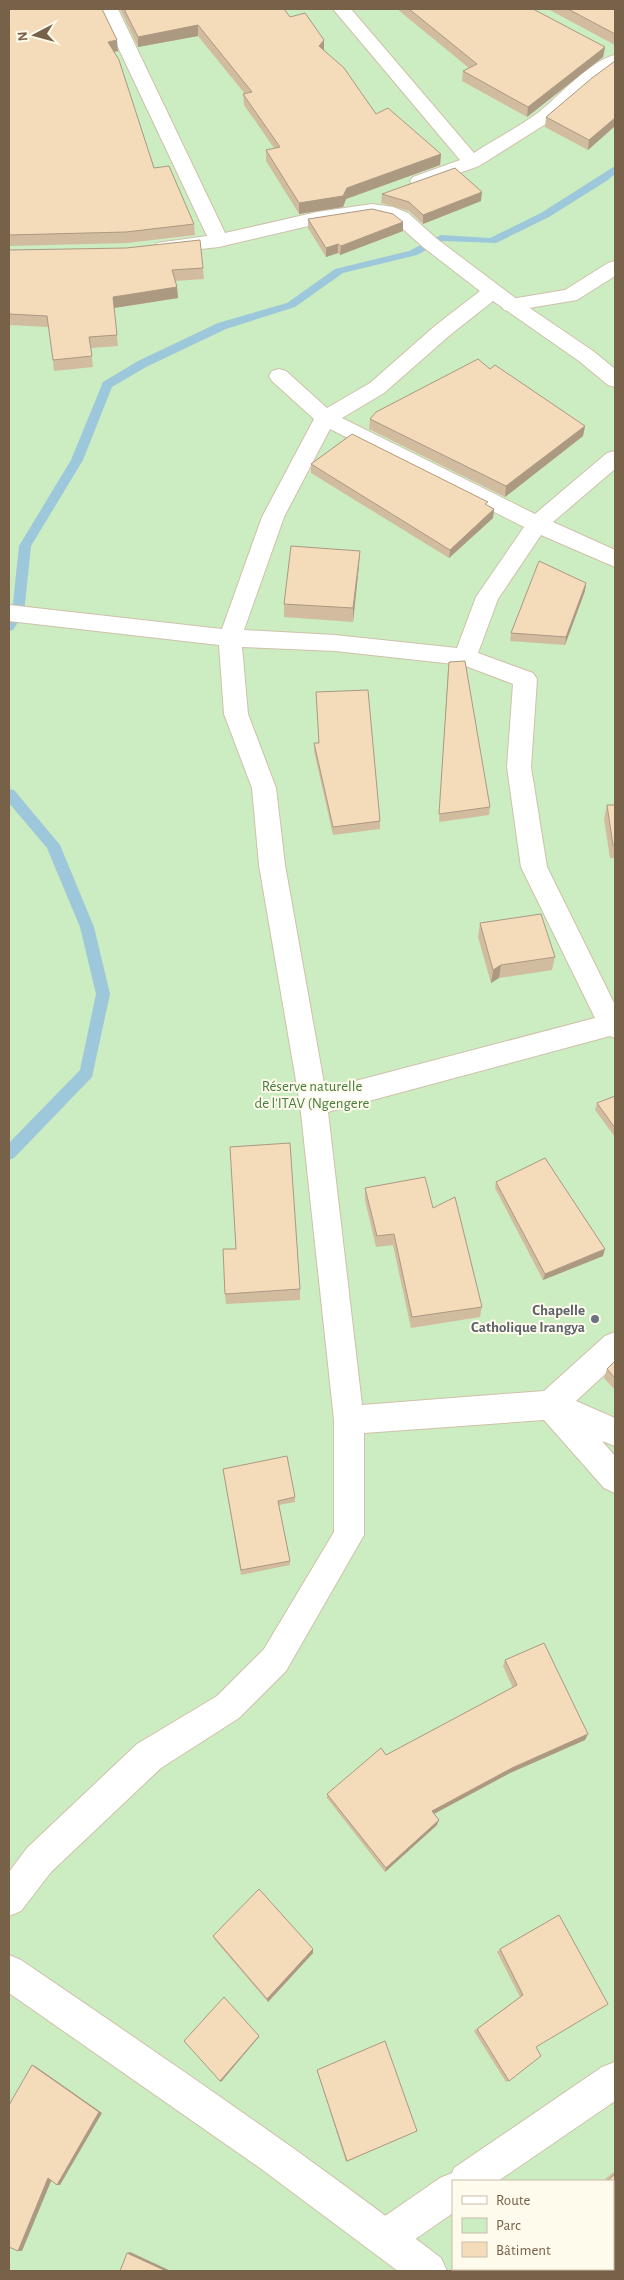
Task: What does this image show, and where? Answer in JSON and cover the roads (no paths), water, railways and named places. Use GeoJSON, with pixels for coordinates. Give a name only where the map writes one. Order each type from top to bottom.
{"type":"FeatureCollection","features":[{"type":"Feature","properties":{"kind":"street"},"geometry":{"type":"LineString","coordinates":[[109,9],[219,241]]}},
{"type":"Feature","properties":{"kind":"street"},"geometry":{"type":"LineString","coordinates":[[342,9],[472,162]]}},
{"type":"Feature","properties":{"kind":"street"},"geometry":{"type":"LineString","coordinates":[[317,218],[472,162],[545,116],[584,82],[612,54]]}},
{"type":"Feature","properties":{"kind":"street"},"geometry":{"type":"LineString","coordinates":[[146,249],[219,241],[317,218],[372,210],[386,211],[401,217],[422,236],[511,306],[586,356],[615,380]]}},
{"type":"Feature","properties":{"kind":"street"},"geometry":{"type":"LineString","coordinates":[[511,306],[570,296],[615,267]]}},
{"type":"Feature","properties":{"kind":"street"},"geometry":{"type":"LineString","coordinates":[[9,1899],[39,1860],[149,1756],[228,1707],[275,1660],[349,1535],[348,1420],[314,1104],[272,865],[264,788],[236,714],[230,638],[273,517],[325,418],[376,388],[443,330],[493,292]]}},
{"type":"Feature","properties":{"kind":"street"},"geometry":{"type":"LineString","coordinates":[[279,376],[325,418],[537,524],[615,559]]}},
{"type":"Feature","properties":{"kind":"street"},"geometry":{"type":"LineString","coordinates":[[465,657],[487,597],[537,524],[615,458]]}},
{"type":"Feature","properties":{"kind":"street"},"geometry":{"type":"LineString","coordinates":[[9,613],[230,638],[335,644],[465,657],[525,679],[519,767],[534,867],[614,1025],[314,1104]]}},
{"type":"Feature","properties":{"kind":"street"},"geometry":{"type":"LineString","coordinates":[[550,1405],[615,1346]]}},
{"type":"Feature","properties":{"kind":"street"},"geometry":{"type":"LineString","coordinates":[[348,1420],[550,1405],[615,1432]]}},
{"type":"Feature","properties":{"kind":"street"},"geometry":{"type":"LineString","coordinates":[[550,1405],[615,1478]]}},
{"type":"Feature","properties":{"kind":"street"},"geometry":{"type":"LineString","coordinates":[[9,1972],[179,2089],[386,2238],[428,2271]]}},
{"type":"Feature","properties":{"kind":"street"},"geometry":{"type":"LineString","coordinates":[[468,2180],[615,2080]]}},
{"type":"Feature","properties":{"kind":"street"},"geometry":{"type":"LineString","coordinates":[[386,2238],[452,2192]]}},
{"type":"Feature","properties":{"kind":"waterway"},"geometry":{"type":"LineString","coordinates":[[9,627],[18,613],[25,546],[77,460],[107,385],[142,364],[222,326],[291,305],[339,271],[413,253],[441,238],[492,241],[545,215],[615,169]]}},
{"type":"Feature","properties":{"kind":"waterway"},"geometry":{"type":"LineString","coordinates":[[9,794],[53,845],[87,927],[103,994],[87,1073],[9,1153]]}},
{"type":"Feature","properties":{"kind":"place","name":"Chapelle Catholique Irangya"},"geometry":{"type":"Point","coordinates":[595,1319]}},
{"type":"Feature","properties":{"kind":"park label","name":"Réserve naturelle de l'ITAV (Ngengere"},"geometry":{"type":"Point","coordinates":[312,1094]}}]}
